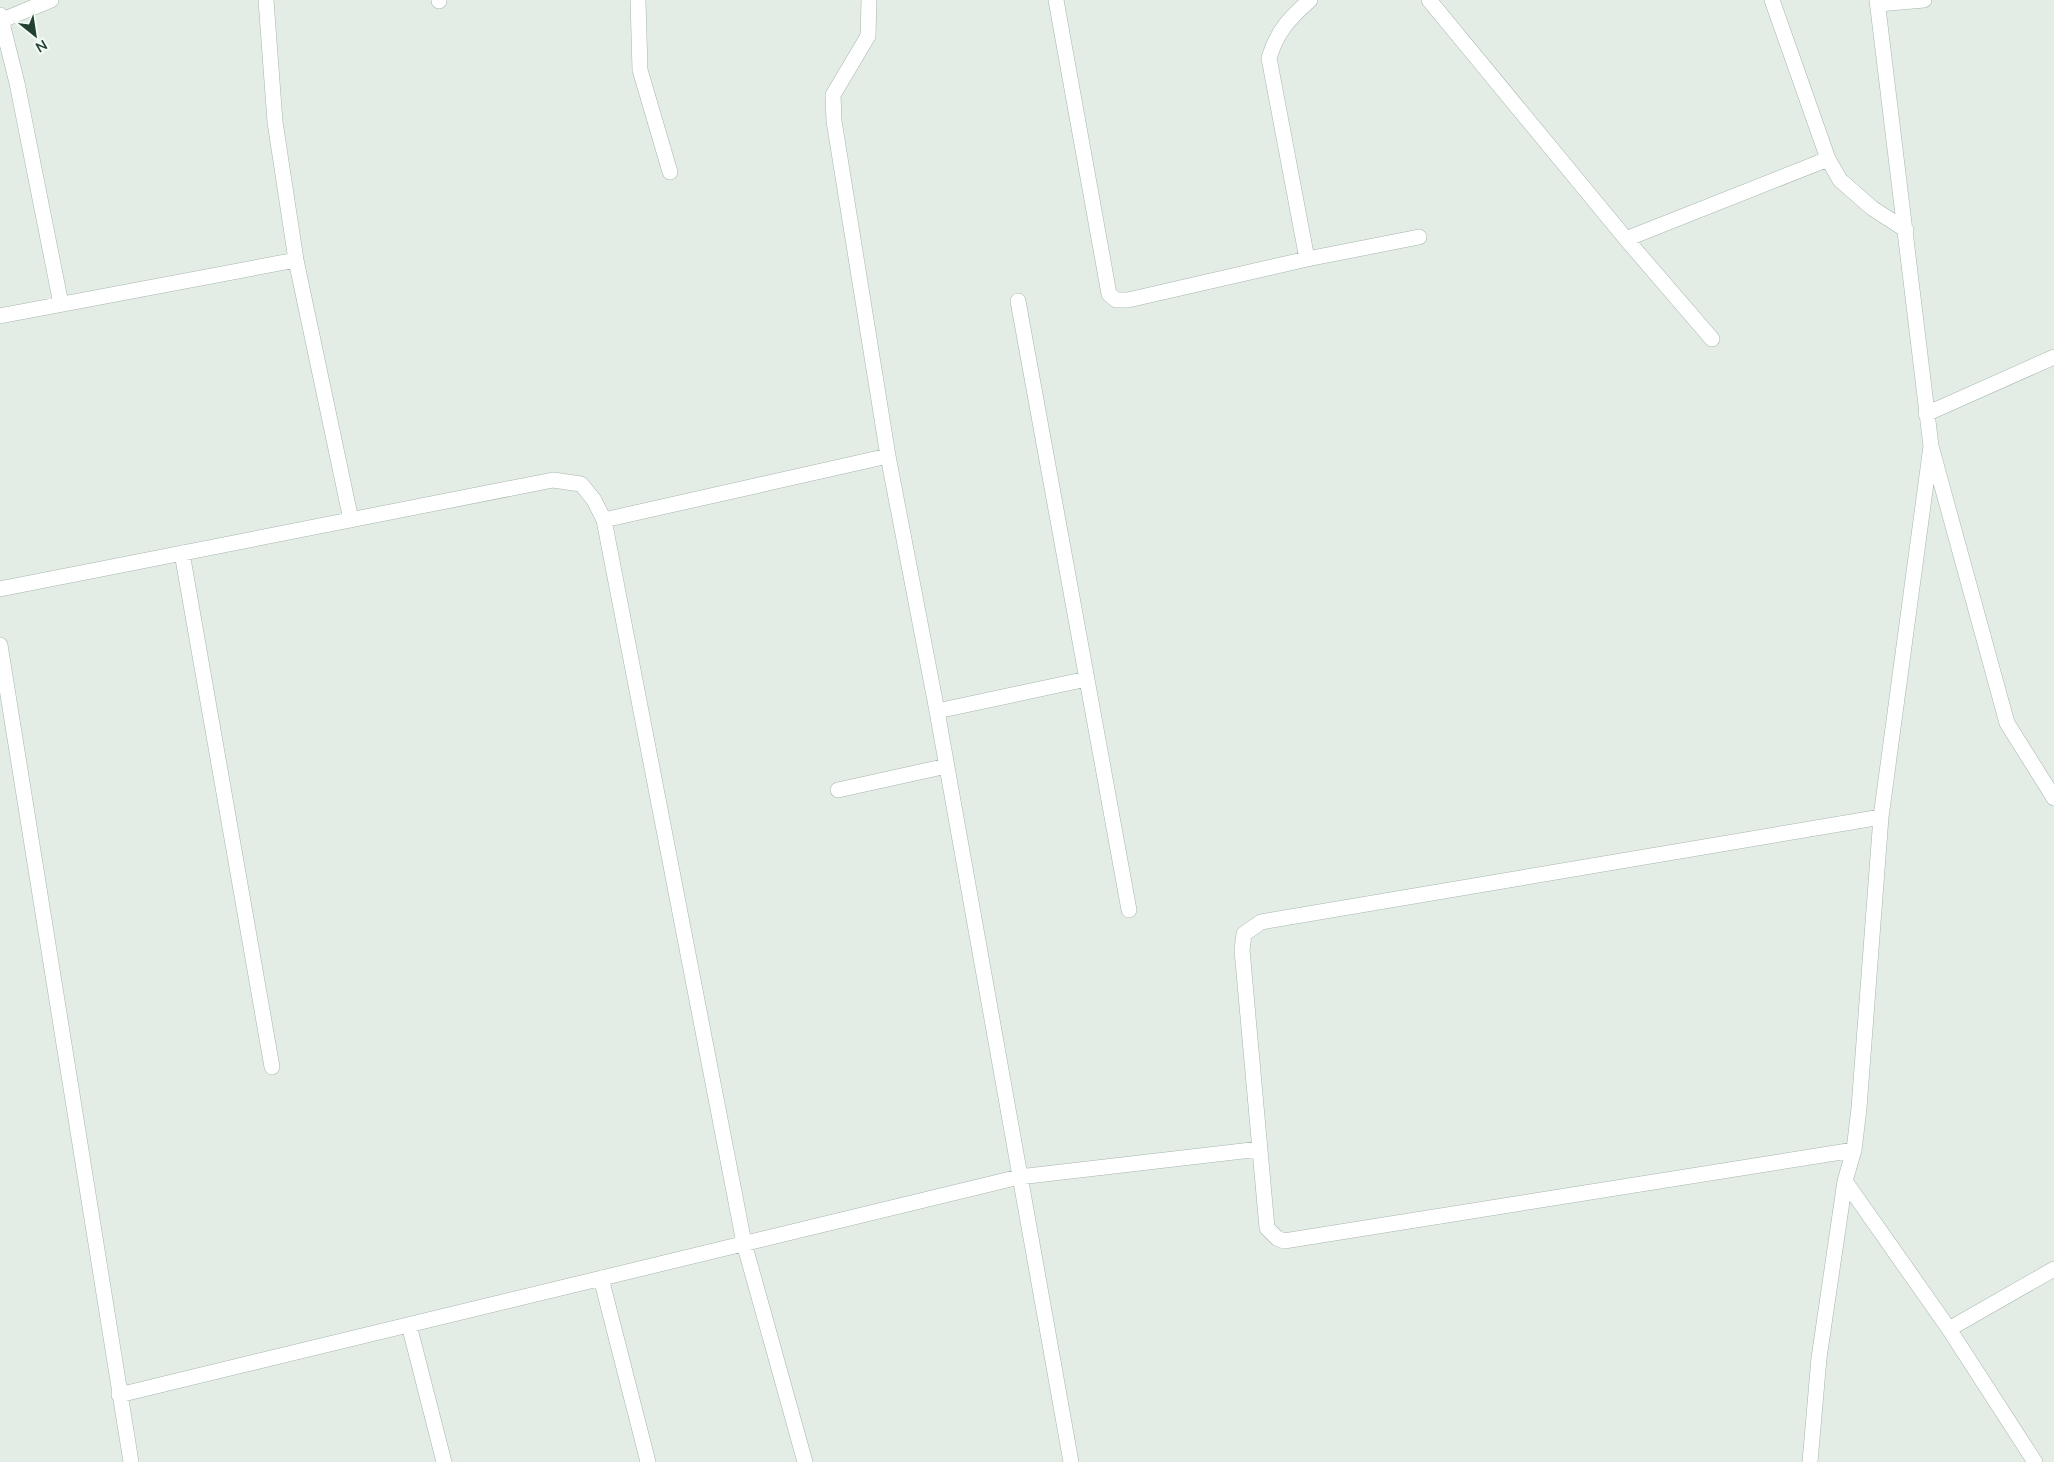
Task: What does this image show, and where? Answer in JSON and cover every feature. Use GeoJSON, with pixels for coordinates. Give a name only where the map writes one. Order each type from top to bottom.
{"type":"FeatureCollection","features":[{"type":"Feature","properties":{"kind":"street"},"geometry":{"type":"LineString","coordinates":[[51,0],[0,19],[17,84],[61,304]]}},
{"type":"Feature","properties":{"kind":"street"},"geometry":{"type":"LineString","coordinates":[[266,0],[275,122],[296,260],[351,520]]}},
{"type":"Feature","properties":{"kind":"street"},"geometry":{"type":"LineString","coordinates":[[638,0],[640,70],[670,172]]}},
{"type":"Feature","properties":{"kind":"street"},"geometry":{"type":"LineString","coordinates":[[869,0],[868,36],[833,95],[834,121],[888,456],[938,711],[1019,1177],[1071,1462]]}},
{"type":"Feature","properties":{"kind":"street"},"geometry":{"type":"LineString","coordinates":[[1056,0],[1109,294],[1116,300],[1128,300],[1307,259],[1419,237]]}},
{"type":"Feature","properties":{"kind":"street"},"geometry":{"type":"LineString","coordinates":[[1307,259],[1269,58],[1275,38],[1291,18],[1310,0]]}},
{"type":"Feature","properties":{"kind":"street"},"geometry":{"type":"LineString","coordinates":[[1429,0],[1626,239],[1712,339]]}},
{"type":"Feature","properties":{"kind":"street"},"geometry":{"type":"LineString","coordinates":[[1772,0],[1828,159],[1840,180],[1872,208],[1906,230]]}},
{"type":"Feature","properties":{"kind":"street"},"geometry":{"type":"LineString","coordinates":[[1924,0],[1878,2],[1931,446],[2007,723],[2054,798]]}},
{"type":"Feature","properties":{"kind":"street"},"geometry":{"type":"LineString","coordinates":[[1626,239],[1828,159]]}},
{"type":"Feature","properties":{"kind":"street"},"geometry":{"type":"LineString","coordinates":[[0,316],[296,260]]}},
{"type":"Feature","properties":{"kind":"street"},"geometry":{"type":"LineString","coordinates":[[1018,301],[1129,910]]}},
{"type":"Feature","properties":{"kind":"street"},"geometry":{"type":"LineString","coordinates":[[1926,414],[2054,356]]}},
{"type":"Feature","properties":{"kind":"street"},"geometry":{"type":"LineString","coordinates":[[1810,1462],[1819,1358],[1845,1181],[1854,1150],[1881,816],[1931,446]]}},
{"type":"Feature","properties":{"kind":"street"},"geometry":{"type":"LineString","coordinates":[[604,520],[888,456]]}},
{"type":"Feature","properties":{"kind":"street"},"geometry":{"type":"LineString","coordinates":[[0,589],[553,480],[581,484],[594,500],[604,520],[744,1244],[805,1462]]}},
{"type":"Feature","properties":{"kind":"street"},"geometry":{"type":"LineString","coordinates":[[182,553],[272,1067]]}},
{"type":"Feature","properties":{"kind":"street"},"geometry":{"type":"LineString","coordinates":[[0,645],[131,1462]]}},
{"type":"Feature","properties":{"kind":"street"},"geometry":{"type":"LineString","coordinates":[[938,711],[1086,679]]}},
{"type":"Feature","properties":{"kind":"street"},"geometry":{"type":"LineString","coordinates":[[838,790],[947,766]]}},
{"type":"Feature","properties":{"kind":"street"},"geometry":{"type":"LineString","coordinates":[[1854,1150],[1284,1241],[1277,1238],[1268,1228],[1242,950],[1244,934],[1261,922],[1881,816]]}},
{"type":"Feature","properties":{"kind":"street"},"geometry":{"type":"LineString","coordinates":[[119,1396],[1019,1177],[1260,1150]]}},
{"type":"Feature","properties":{"kind":"street"},"geometry":{"type":"LineString","coordinates":[[1845,1181],[1949,1329],[2035,1462]]}},
{"type":"Feature","properties":{"kind":"street"},"geometry":{"type":"LineString","coordinates":[[1949,1329],[2054,1269]]}},
{"type":"Feature","properties":{"kind":"street"},"geometry":{"type":"LineString","coordinates":[[601,1278],[648,1462]]}},
{"type":"Feature","properties":{"kind":"street"},"geometry":{"type":"LineString","coordinates":[[409,1325],[444,1462]]}}]}
